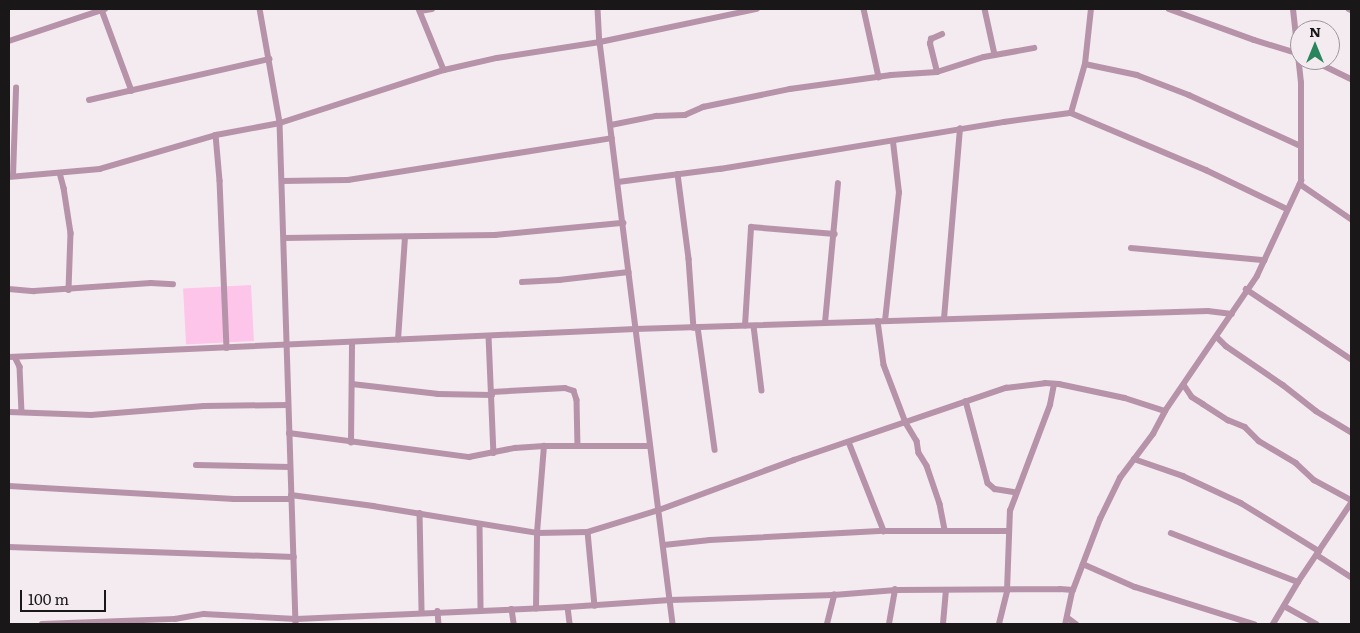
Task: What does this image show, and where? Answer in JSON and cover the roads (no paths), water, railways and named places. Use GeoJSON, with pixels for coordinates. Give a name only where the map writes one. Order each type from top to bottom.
{"type":"FeatureCollection","features":[{"type":"Feature","properties":{"kind":"street"},"geometry":{"type":"LineString","coordinates":[[9,41],[103,9],[132,92]]}},
{"type":"Feature","properties":{"kind":"street"},"geometry":{"type":"LineString","coordinates":[[260,9],[280,123],[296,622]]}},
{"type":"Feature","properties":{"kind":"street"},"geometry":{"type":"LineString","coordinates":[[432,9],[420,10],[444,70]]}},
{"type":"Feature","properties":{"kind":"street"},"geometry":{"type":"LineString","coordinates":[[598,9],[600,42],[649,446],[664,545],[673,624]]}},
{"type":"Feature","properties":{"kind":"street"},"geometry":{"type":"LineString","coordinates":[[16,88],[11,177],[60,174],[100,169],[216,135],[280,123],[444,70],[497,58],[600,42],[737,11],[758,9]]}},
{"type":"Feature","properties":{"kind":"street"},"geometry":{"type":"LineString","coordinates":[[864,9],[879,77]]}},
{"type":"Feature","properties":{"kind":"street"},"geometry":{"type":"LineString","coordinates":[[985,9],[996,55]]}},
{"type":"Feature","properties":{"kind":"street"},"geometry":{"type":"LineString","coordinates":[[1071,113],[1085,64],[1091,9]]}},
{"type":"Feature","properties":{"kind":"street"},"geometry":{"type":"LineString","coordinates":[[1169,9],[1254,40],[1290,50]]}},
{"type":"Feature","properties":{"kind":"street"},"geometry":{"type":"LineString","coordinates":[[937,72],[930,40],[942,34]]}},
{"type":"Feature","properties":{"kind":"street"},"geometry":{"type":"LineString","coordinates":[[610,125],[656,116],[686,115],[703,107],[790,89],[879,77],[937,72],[996,55],[1034,48]]}},
{"type":"Feature","properties":{"kind":"street"},"geometry":{"type":"LineString","coordinates":[[89,100],[132,92],[269,59]]}},
{"type":"Feature","properties":{"kind":"street"},"geometry":{"type":"LineString","coordinates":[[1085,64],[1137,75],[1189,95],[1301,146]]}},
{"type":"Feature","properties":{"kind":"street"},"geometry":{"type":"LineString","coordinates":[[1076,624],[1067,621],[1073,590],[1104,511],[1120,478],[1153,434],[1165,411],[1217,337],[1246,289],[1257,276],[1286,209],[1300,184],[1300,70]]}},
{"type":"Feature","properties":{"kind":"street"},"geometry":{"type":"LineString","coordinates":[[1333,70],[1351,79]]}},
{"type":"Feature","properties":{"kind":"street"},"geometry":{"type":"LineString","coordinates":[[618,182],[893,142],[960,129],[1071,113],[1206,170],[1286,209]]}},
{"type":"Feature","properties":{"kind":"street"},"geometry":{"type":"LineString","coordinates":[[944,319],[960,129]]}},
{"type":"Feature","properties":{"kind":"street"},"geometry":{"type":"LineString","coordinates":[[216,135],[220,181],[227,348]]}},
{"type":"Feature","properties":{"kind":"street"},"geometry":{"type":"LineString","coordinates":[[282,181],[348,180],[612,138]]}},
{"type":"Feature","properties":{"kind":"street"},"geometry":{"type":"LineString","coordinates":[[886,321],[899,193],[893,142]]}},
{"type":"Feature","properties":{"kind":"street"},"geometry":{"type":"LineString","coordinates":[[60,174],[71,234],[69,290]]}},
{"type":"Feature","properties":{"kind":"street"},"geometry":{"type":"LineString","coordinates":[[678,174],[696,328],[715,450]]}},
{"type":"Feature","properties":{"kind":"street"},"geometry":{"type":"LineString","coordinates":[[825,323],[835,234],[838,184]]}},
{"type":"Feature","properties":{"kind":"street"},"geometry":{"type":"LineString","coordinates":[[1300,184],[1351,218]]}},
{"type":"Feature","properties":{"kind":"street"},"geometry":{"type":"LineString","coordinates":[[284,238],[405,237],[547,232],[623,223]]}},
{"type":"Feature","properties":{"kind":"street"},"geometry":{"type":"LineString","coordinates":[[745,326],[751,227],[835,234]]}},
{"type":"Feature","properties":{"kind":"street"},"geometry":{"type":"LineString","coordinates":[[398,340],[405,237]]}},
{"type":"Feature","properties":{"kind":"street"},"geometry":{"type":"LineString","coordinates":[[1131,248],[1264,260]]}},
{"type":"Feature","properties":{"kind":"street"},"geometry":{"type":"LineString","coordinates":[[522,282],[629,272]]}},
{"type":"Feature","properties":{"kind":"street"},"geometry":{"type":"LineString","coordinates":[[9,289],[69,290],[151,283],[174,284]]}},
{"type":"Feature","properties":{"kind":"street"},"geometry":{"type":"LineString","coordinates":[[1246,289],[1351,359]]}},
{"type":"Feature","properties":{"kind":"street"},"geometry":{"type":"LineString","coordinates":[[12,357],[636,329],[1208,312],[1232,314]]}},
{"type":"Feature","properties":{"kind":"street"},"geometry":{"type":"LineString","coordinates":[[878,321],[884,365],[906,424],[917,441],[919,453],[927,466],[940,504],[945,530]]}},
{"type":"Feature","properties":{"kind":"street"},"geometry":{"type":"LineString","coordinates":[[754,326],[762,391]]}},
{"type":"Feature","properties":{"kind":"street"},"geometry":{"type":"LineString","coordinates":[[488,336],[494,453]]}},
{"type":"Feature","properties":{"kind":"street"},"geometry":{"type":"LineString","coordinates":[[1217,337],[1226,346],[1283,385],[1316,411],[1351,432]]}},
{"type":"Feature","properties":{"kind":"street"},"geometry":{"type":"LineString","coordinates":[[351,443],[352,343]]}},
{"type":"Feature","properties":{"kind":"street"},"geometry":{"type":"LineString","coordinates":[[12,357],[20,367],[22,412]]}},
{"type":"Feature","properties":{"kind":"street"},"geometry":{"type":"LineString","coordinates":[[352,384],[438,394],[492,393],[565,388],[574,391],[578,446]]}},
{"type":"Feature","properties":{"kind":"street"},"geometry":{"type":"LineString","coordinates":[[9,486],[234,499],[291,497],[420,513],[537,533],[588,532],[659,510],[794,460],[906,424],[966,400],[1006,388],[1054,384],[1126,398],[1165,411]]}},
{"type":"Feature","properties":{"kind":"street"},"geometry":{"type":"LineString","coordinates":[[999,624],[1007,591],[1010,511],[1015,492],[1050,405],[1054,384]]}},
{"type":"Feature","properties":{"kind":"street"},"geometry":{"type":"LineString","coordinates":[[1184,385],[1192,397],[1228,420],[1245,427],[1259,441],[1296,464],[1314,480],[1351,502],[1298,582],[1273,624]]}},
{"type":"Feature","properties":{"kind":"street"},"geometry":{"type":"LineString","coordinates":[[966,400],[988,483],[995,489],[1015,492]]}},
{"type":"Feature","properties":{"kind":"street"},"geometry":{"type":"LineString","coordinates":[[9,412],[91,414],[204,406],[288,406]]}},
{"type":"Feature","properties":{"kind":"street"},"geometry":{"type":"LineString","coordinates":[[289,433],[469,458],[515,448],[544,446],[649,446]]}},
{"type":"Feature","properties":{"kind":"street"},"geometry":{"type":"LineString","coordinates":[[849,442],[884,531]]}},
{"type":"Feature","properties":{"kind":"street"},"geometry":{"type":"LineString","coordinates":[[536,608],[537,533],[544,446]]}},
{"type":"Feature","properties":{"kind":"street"},"geometry":{"type":"LineString","coordinates":[[1134,460],[1182,476],[1241,503],[1351,576]]}},
{"type":"Feature","properties":{"kind":"street"},"geometry":{"type":"LineString","coordinates":[[196,465],[290,467]]}},
{"type":"Feature","properties":{"kind":"street"},"geometry":{"type":"LineString","coordinates":[[420,513],[422,612]]}},
{"type":"Feature","properties":{"kind":"street"},"geometry":{"type":"LineString","coordinates":[[480,524],[481,610]]}},
{"type":"Feature","properties":{"kind":"street"},"geometry":{"type":"LineString","coordinates":[[664,545],[710,540],[884,531],[1009,531]]}},
{"type":"Feature","properties":{"kind":"street"},"geometry":{"type":"LineString","coordinates":[[588,532],[595,606]]}},
{"type":"Feature","properties":{"kind":"street"},"geometry":{"type":"LineString","coordinates":[[1171,533],[1298,582]]}},
{"type":"Feature","properties":{"kind":"street"},"geometry":{"type":"LineString","coordinates":[[9,547],[294,557]]}},
{"type":"Feature","properties":{"kind":"street"},"geometry":{"type":"LineString","coordinates":[[1083,564],[1135,587],[1254,624]]}},
{"type":"Feature","properties":{"kind":"street"},"geometry":{"type":"LineString","coordinates":[[42,624],[175,619],[204,614],[296,622],[438,611],[595,606],[670,600],[834,595],[895,590],[1073,590]]}},
{"type":"Feature","properties":{"kind":"street"},"geometry":{"type":"LineString","coordinates":[[889,624],[895,590]]}},
{"type":"Feature","properties":{"kind":"street"},"geometry":{"type":"LineString","coordinates":[[943,624],[946,591]]}},
{"type":"Feature","properties":{"kind":"street"},"geometry":{"type":"LineString","coordinates":[[827,624],[834,595]]}},
{"type":"Feature","properties":{"kind":"street"},"geometry":{"type":"LineString","coordinates":[[1284,606],[1316,624]]}},
{"type":"Feature","properties":{"kind":"street"},"geometry":{"type":"LineString","coordinates":[[568,607],[570,624]]}},
{"type":"Feature","properties":{"kind":"street"},"geometry":{"type":"LineString","coordinates":[[512,609],[514,624]]}},
{"type":"Feature","properties":{"kind":"street"},"geometry":{"type":"LineString","coordinates":[[438,611],[439,624]]}},
{"type":"Feature","properties":{"kind":"street"},"geometry":{"type":"LineString","coordinates":[[358,616],[358,624]]}}]}
